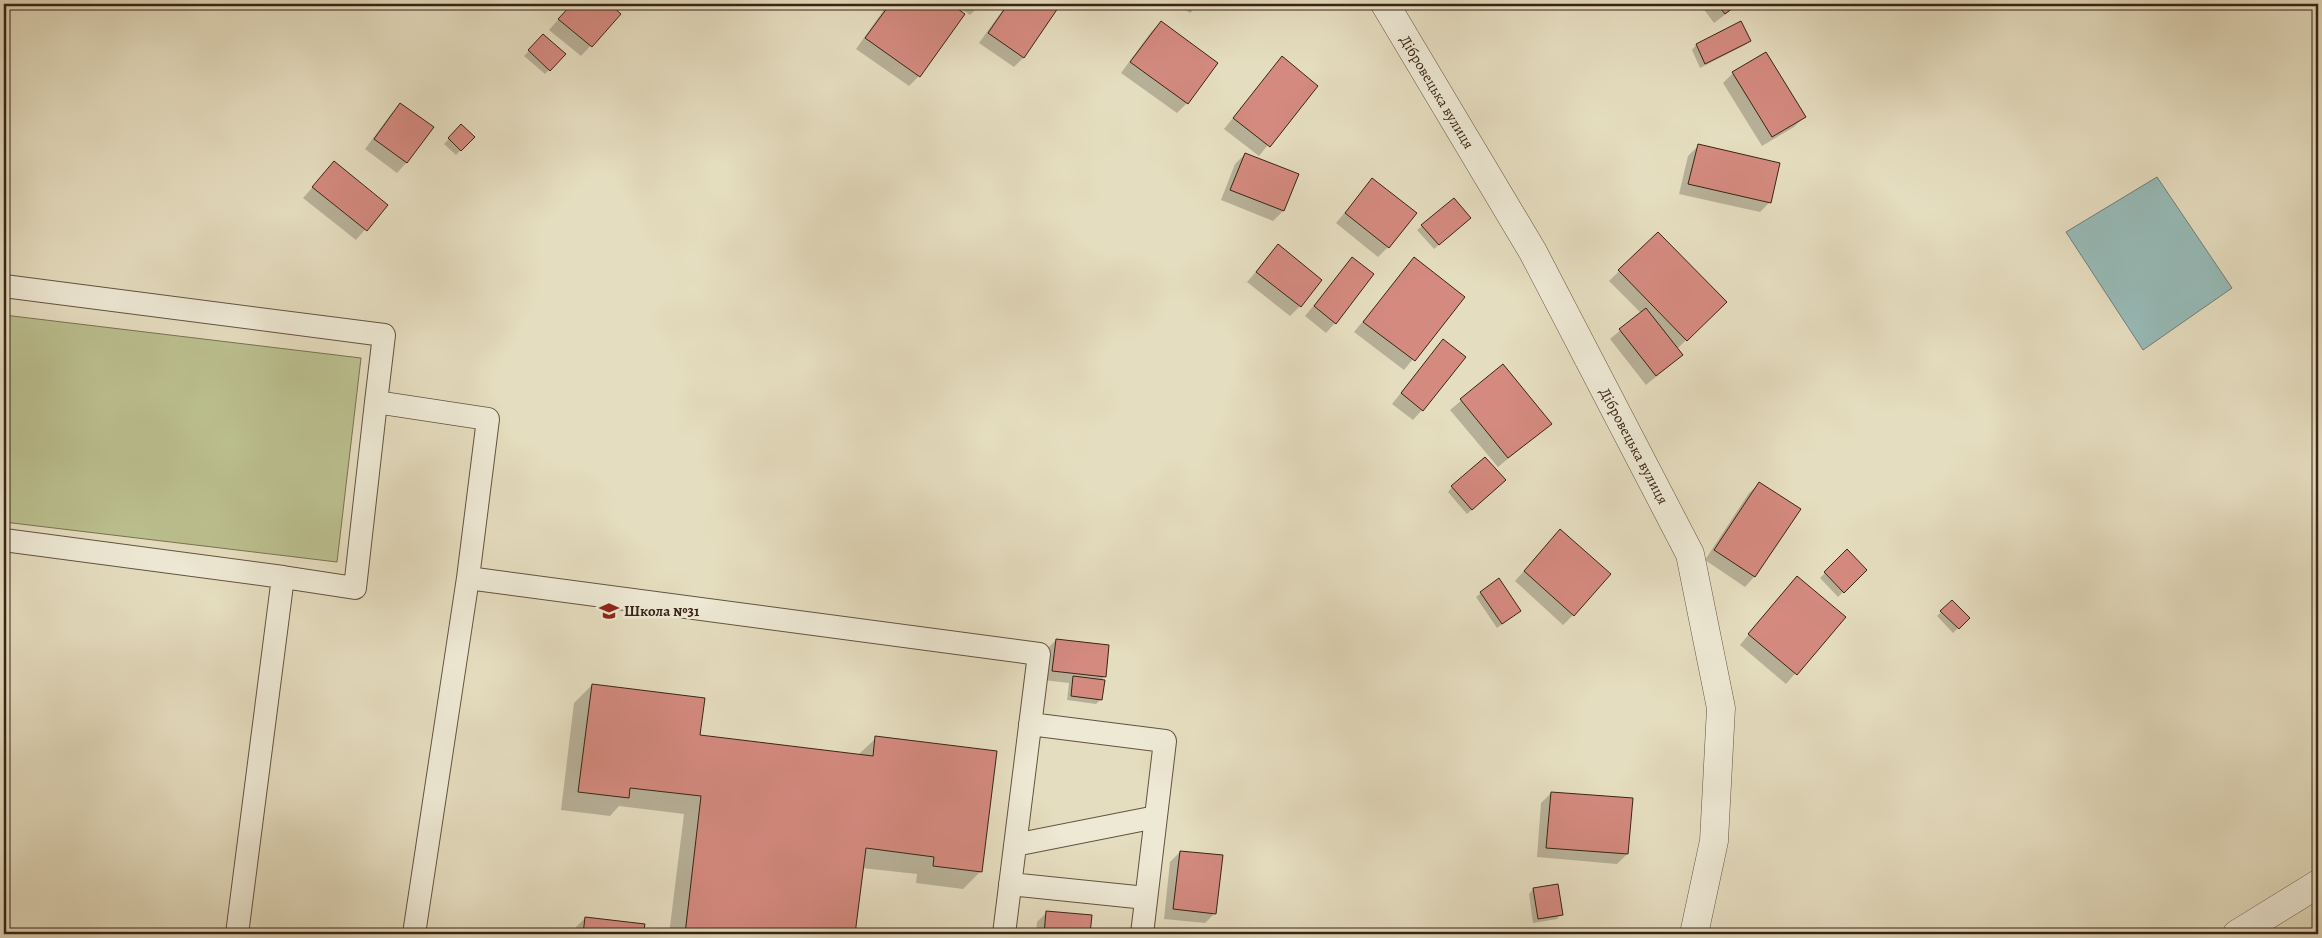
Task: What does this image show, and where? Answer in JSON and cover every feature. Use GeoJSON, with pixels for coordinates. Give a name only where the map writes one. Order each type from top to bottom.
{"type":"FeatureCollection","features":[{"type":"Feature","properties":{"kind":"street","name":"Дібровецька вулиця"},"geometry":{"type":"LineString","coordinates":[[1385,4],[1533,252],[1690,554],[1721,708],[1714,841],[1694,934]]}},
{"type":"Feature","properties":{"kind":"street"},"geometry":{"type":"LineString","coordinates":[[2237,934],[2318,884]]}},
{"type":"Feature","properties":{"kind":"lane"},"geometry":{"type":"LineString","coordinates":[[4,286],[384,335],[355,588],[4,540]]}},
{"type":"Feature","properties":{"kind":"lane"},"geometry":{"type":"LineString","coordinates":[[376,402],[488,419],[468,578],[414,934]]}},
{"type":"Feature","properties":{"kind":"lane"},"geometry":{"type":"LineString","coordinates":[[237,934],[283,577]]}},
{"type":"Feature","properties":{"kind":"lane"},"geometry":{"type":"LineString","coordinates":[[468,578],[1038,654],[1004,934]]}},
{"type":"Feature","properties":{"kind":"lane"},"geometry":{"type":"LineString","coordinates":[[1030,724],[1166,741],[1142,934]]}},
{"type":"Feature","properties":{"kind":"lane"},"geometry":{"type":"LineString","coordinates":[[1015,846],[1156,818]]}},
{"type":"Feature","properties":{"kind":"lane"},"geometry":{"type":"LineString","coordinates":[[1010,884],[1146,898]]}},
{"type":"Feature","properties":{"kind":"green space"},"geometry":{"type":"Polygon","coordinates":[[[4,315],[361,358],[337,562],[4,522],[4,315]]]}},
{"type":"Feature","properties":{"kind":"water"},"geometry":{"type":"Polygon","coordinates":[[[2157,177],[2232,288],[2143,350],[2066,232],[2157,177]]]}},
{"type":"Feature","properties":{"kind":"building"},"geometry":{"type":"Polygon","coordinates":[[[572,4],[610,4],[621,14],[592,47],[558,19],[572,4]]]}},
{"type":"Feature","properties":{"kind":"building"},"geometry":{"type":"Polygon","coordinates":[[[890,4],[951,4],[965,14],[920,77],[865,38],[890,4]]]}},
{"type":"Feature","properties":{"kind":"building"},"geometry":{"type":"Polygon","coordinates":[[[1008,4],[1052,4],[1058,8],[1024,58],[988,33],[1008,4]]]}},
{"type":"Feature","properties":{"kind":"building"},"geometry":{"type":"Polygon","coordinates":[[[1189,4],[1200,4],[1196,9],[1189,4]]]}},
{"type":"Feature","properties":{"kind":"building"},"geometry":{"type":"Polygon","coordinates":[[[1717,4],[1738,4],[1725,14],[1717,4]]]}},
{"type":"Feature","properties":{"kind":"building"},"geometry":{"type":"Polygon","coordinates":[[[1161,21],[1218,63],[1188,104],[1130,62],[1161,21]]]}},
{"type":"Feature","properties":{"kind":"building"},"geometry":{"type":"Polygon","coordinates":[[[1741,21],[1751,41],[1705,64],[1696,44],[1741,21]]]}},
{"type":"Feature","properties":{"kind":"building"},"geometry":{"type":"Polygon","coordinates":[[[543,34],[566,54],[550,71],[528,50],[543,34]]]}},
{"type":"Feature","properties":{"kind":"building"},"geometry":{"type":"Polygon","coordinates":[[[1766,52],[1806,117],[1772,137],[1732,72],[1766,52]]]}},
{"type":"Feature","properties":{"kind":"building"},"geometry":{"type":"Polygon","coordinates":[[[1282,56],[1318,86],[1270,147],[1233,118],[1282,56]]]}},
{"type":"Feature","properties":{"kind":"building"},"geometry":{"type":"Polygon","coordinates":[[[400,103],[434,127],[407,163],[374,139],[400,103]]]}},
{"type":"Feature","properties":{"kind":"building"},"geometry":{"type":"Polygon","coordinates":[[[461,124],[475,137],[461,151],[448,138],[461,124]]]}},
{"type":"Feature","properties":{"kind":"building"},"geometry":{"type":"Polygon","coordinates":[[[1698,144],[1780,163],[1771,203],[1688,184],[1698,144]]]}},
{"type":"Feature","properties":{"kind":"building"},"geometry":{"type":"Polygon","coordinates":[[[1245,153],[1299,174],[1284,211],[1230,190],[1245,153]]]}},
{"type":"Feature","properties":{"kind":"building"},"geometry":{"type":"Polygon","coordinates":[[[334,161],[388,205],[367,231],[312,187],[334,161]]]}},
{"type":"Feature","properties":{"kind":"building"},"geometry":{"type":"Polygon","coordinates":[[[1372,178],[1417,213],[1389,248],[1345,213],[1372,178]]]}},
{"type":"Feature","properties":{"kind":"building"},"geometry":{"type":"Polygon","coordinates":[[[1454,198],[1471,218],[1439,245],[1421,225],[1454,198]]]}},
{"type":"Feature","properties":{"kind":"building"},"geometry":{"type":"Polygon","coordinates":[[[1658,232],[1727,302],[1687,341],[1618,270],[1658,232]]]}},
{"type":"Feature","properties":{"kind":"building"},"geometry":{"type":"Polygon","coordinates":[[[1278,244],[1322,280],[1301,307],[1256,272],[1278,244]]]}},
{"type":"Feature","properties":{"kind":"building"},"geometry":{"type":"Polygon","coordinates":[[[1352,257],[1374,274],[1336,324],[1314,306],[1352,257]]]}},
{"type":"Feature","properties":{"kind":"building"},"geometry":{"type":"Polygon","coordinates":[[[1414,257],[1465,297],[1415,361],[1363,322],[1414,257]]]}},
{"type":"Feature","properties":{"kind":"building"},"geometry":{"type":"Polygon","coordinates":[[[1646,308],[1683,355],[1656,376],[1619,329],[1646,308]]]}},
{"type":"Feature","properties":{"kind":"building"},"geometry":{"type":"Polygon","coordinates":[[[1443,339],[1466,357],[1423,411],[1401,393],[1443,339]]]}},
{"type":"Feature","properties":{"kind":"building"},"geometry":{"type":"Polygon","coordinates":[[[1503,364],[1552,424],[1508,458],[1460,399],[1503,364]]]}},
{"type":"Feature","properties":{"kind":"building"},"geometry":{"type":"Polygon","coordinates":[[[1485,457],[1506,480],[1472,510],[1451,486],[1485,457]]]}},
{"type":"Feature","properties":{"kind":"building"},"geometry":{"type":"Polygon","coordinates":[[[1759,482],[1801,509],[1755,577],[1714,550],[1759,482]]]}},
{"type":"Feature","properties":{"kind":"building"},"geometry":{"type":"Polygon","coordinates":[[[1560,529],[1611,574],[1574,616],[1524,571],[1560,529]]]}},
{"type":"Feature","properties":{"kind":"building"},"geometry":{"type":"Polygon","coordinates":[[[1847,549],[1867,570],[1844,593],[1824,572],[1847,549]]]}},
{"type":"Feature","properties":{"kind":"building"},"geometry":{"type":"Polygon","coordinates":[[[1797,576],[1846,617],[1797,675],[1748,634],[1797,576]]]}},
{"type":"Feature","properties":{"kind":"building"},"geometry":{"type":"Polygon","coordinates":[[[1499,578],[1521,611],[1502,624],[1480,592],[1499,578]]]}},
{"type":"Feature","properties":{"kind":"building"},"geometry":{"type":"Polygon","coordinates":[[[1952,600],[1970,618],[1959,629],[1940,611],[1952,600]]]}},
{"type":"Feature","properties":{"kind":"building"},"geometry":{"type":"Polygon","coordinates":[[[1056,639],[1109,645],[1106,677],[1052,671],[1056,639]]]}},
{"type":"Feature","properties":{"kind":"building"},"geometry":{"type":"Polygon","coordinates":[[[1073,676],[1105,680],[1102,700],[1071,696],[1073,676]]]}},
{"type":"Feature","properties":{"kind":"building"},"geometry":{"type":"Polygon","coordinates":[[[592,684],[705,698],[700,735],[873,756],[875,736],[997,751],[982,872],[933,866],[934,857],[866,848],[855,934],[685,934],[701,796],[630,788],[629,798],[578,792],[592,684]]]}},
{"type":"Feature","properties":{"kind":"building"},"geometry":{"type":"Polygon","coordinates":[[[1551,792],[1633,798],[1628,854],[1546,848],[1551,792]]]}},
{"type":"Feature","properties":{"kind":"building"},"geometry":{"type":"Polygon","coordinates":[[[1180,851],[1223,855],[1216,914],[1173,909],[1180,851]]]}},
{"type":"Feature","properties":{"kind":"building"},"geometry":{"type":"Polygon","coordinates":[[[1558,884],[1563,915],[1538,919],[1533,888],[1558,884]]]}},
{"type":"Feature","properties":{"kind":"building"},"geometry":{"type":"Polygon","coordinates":[[[1046,911],[1092,915],[1090,934],[1044,934],[1046,911]]]}},
{"type":"Feature","properties":{"kind":"building"},"geometry":{"type":"Polygon","coordinates":[[[585,917],[645,924],[643,934],[583,934],[585,917]]]}},
{"type":"Feature","properties":{"kind":"place","name":"Школа №31"},"geometry":{"type":"Point","coordinates":[609,611]}}]}
